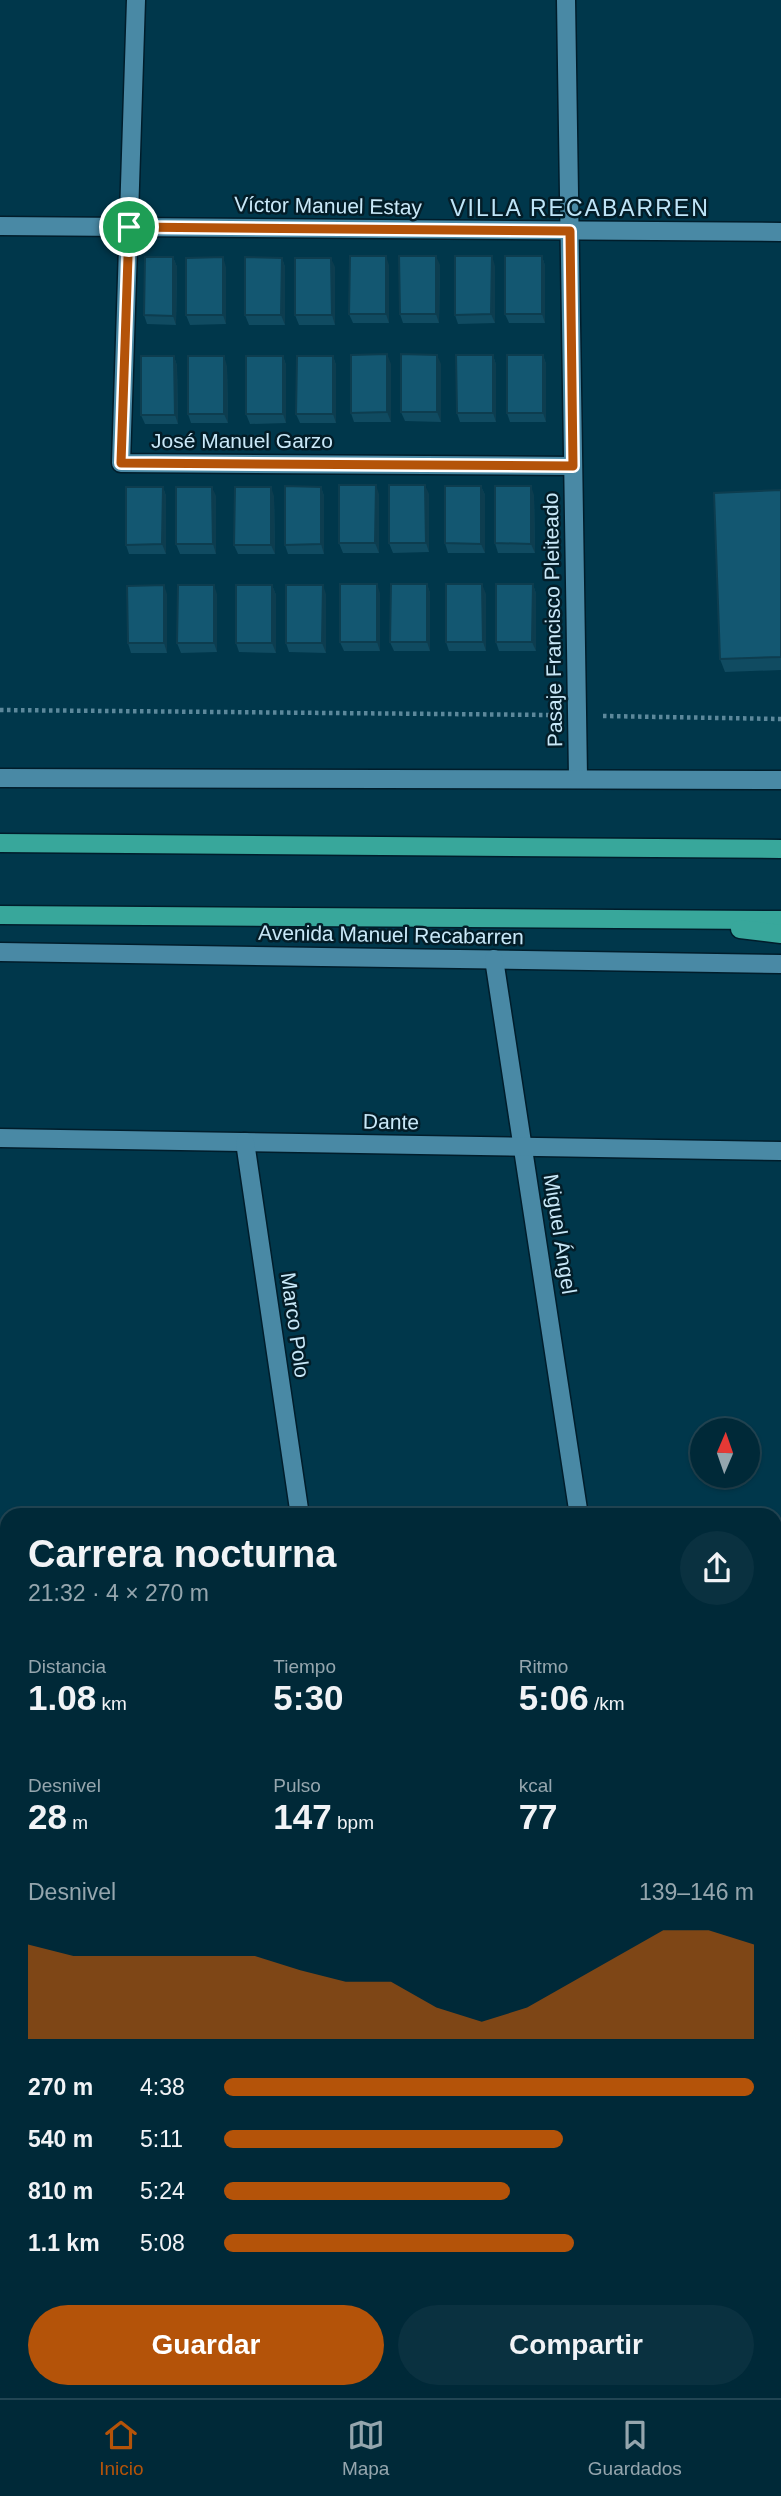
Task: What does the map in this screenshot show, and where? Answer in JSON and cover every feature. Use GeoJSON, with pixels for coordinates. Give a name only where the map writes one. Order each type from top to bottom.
{"type":"FeatureCollection","features":[{"type":"Feature","properties":{"kind":"main road"},"geometry":{"type":"LineString","coordinates":[[0,843],[781,849]]}},
{"type":"Feature","properties":{"kind":"main road","name":"Avenida Manuel Recabarren"},"geometry":{"type":"LineString","coordinates":[[0,915],[781,920]]}},
{"type":"Feature","properties":{"kind":"main road"},"geometry":{"type":"LineString","coordinates":[[660,918],[781,934]]}},
{"type":"Feature","properties":{"kind":"street","name":"José Manuel Garzo"},"geometry":{"type":"LineString","coordinates":[[136,0],[121,463],[573,466]]}},
{"type":"Feature","properties":{"kind":"street","name":"Pasaje Francisco Pleiteado"},"geometry":{"type":"LineString","coordinates":[[565,0],[578,777]]}},
{"type":"Feature","properties":{"kind":"street","name":"Víctor Manuel Estay"},"geometry":{"type":"LineString","coordinates":[[0,226],[781,232]]}},
{"type":"Feature","properties":{"kind":"street"},"geometry":{"type":"LineString","coordinates":[[0,778],[781,779]]}},
{"type":"Feature","properties":{"kind":"street","name":"Avenida Manuel Recabarren"},"geometry":{"type":"LineString","coordinates":[[0,952],[781,964]]}},
{"type":"Feature","properties":{"kind":"street","name":"Miguel Ángel"},"geometry":{"type":"LineString","coordinates":[[494,959],[578,1508]]}},
{"type":"Feature","properties":{"kind":"street","name":"Dante"},"geometry":{"type":"LineString","coordinates":[[0,1138],[781,1151]]}},
{"type":"Feature","properties":{"kind":"street","name":"Marco Polo"},"geometry":{"type":"LineString","coordinates":[[245,1142],[299,1508]]}},
{"type":"Feature","properties":{"kind":"path"},"geometry":{"type":"LineString","coordinates":[[0,709],[781,719]]}},
{"type":"Feature","properties":{"kind":"building"},"geometry":{"type":"Polygon","coordinates":[[[350,256],[386,256],[386,314],[349,314],[350,256]]]}},
{"type":"Feature","properties":{"kind":"building"},"geometry":{"type":"Polygon","coordinates":[[[399,256],[436,256],[436,314],[400,314],[399,256]]]}},
{"type":"Feature","properties":{"kind":"building"},"geometry":{"type":"Polygon","coordinates":[[[455,256],[492,256],[491,314],[455,315],[455,256]]]}},
{"type":"Feature","properties":{"kind":"building"},"geometry":{"type":"Polygon","coordinates":[[[505,256],[542,256],[542,314],[505,314],[505,256]]]}},
{"type":"Feature","properties":{"kind":"building"},"geometry":{"type":"Polygon","coordinates":[[[145,257],[173,257],[173,316],[144,315],[145,257]]]}},
{"type":"Feature","properties":{"kind":"building"},"geometry":{"type":"Polygon","coordinates":[[[223,257],[223,315],[186,315],[186,258],[223,257]]]}},
{"type":"Feature","properties":{"kind":"building"},"geometry":{"type":"Polygon","coordinates":[[[245,257],[282,258],[281,315],[245,315],[245,257]]]}},
{"type":"Feature","properties":{"kind":"building"},"geometry":{"type":"Polygon","coordinates":[[[295,258],[331,258],[332,315],[295,315],[295,258]]]}},
{"type":"Feature","properties":{"kind":"building"},"geometry":{"type":"Polygon","coordinates":[[[387,354],[387,412],[351,413],[351,355],[387,354]]]}},
{"type":"Feature","properties":{"kind":"building"},"geometry":{"type":"Polygon","coordinates":[[[401,354],[437,355],[437,412],[401,412],[401,354]]]}},
{"type":"Feature","properties":{"kind":"building"},"geometry":{"type":"Polygon","coordinates":[[[456,355],[493,355],[493,413],[457,413],[456,355]]]}},
{"type":"Feature","properties":{"kind":"building"},"geometry":{"type":"Polygon","coordinates":[[[507,355],[543,355],[543,413],[507,413],[507,355]]]}},
{"type":"Feature","properties":{"kind":"building"},"geometry":{"type":"Polygon","coordinates":[[[141,356],[174,356],[175,415],[141,415],[141,356]]]}},
{"type":"Feature","properties":{"kind":"building"},"geometry":{"type":"Polygon","coordinates":[[[188,356],[224,356],[224,414],[188,414],[188,356]]]}},
{"type":"Feature","properties":{"kind":"building"},"geometry":{"type":"Polygon","coordinates":[[[246,356],[283,356],[283,414],[246,414],[246,356]]]}},
{"type":"Feature","properties":{"kind":"building"},"geometry":{"type":"Polygon","coordinates":[[[297,356],[333,356],[333,414],[296,414],[297,356]]]}},
{"type":"Feature","properties":{"kind":"building"},"geometry":{"type":"Polygon","coordinates":[[[339,485],[376,485],[375,543],[339,543],[339,485]]]}},
{"type":"Feature","properties":{"kind":"building"},"geometry":{"type":"Polygon","coordinates":[[[389,485],[425,485],[426,543],[389,543],[389,485]]]}},
{"type":"Feature","properties":{"kind":"building"},"geometry":{"type":"Polygon","coordinates":[[[285,486],[321,487],[321,544],[285,545],[285,486]]]}},
{"type":"Feature","properties":{"kind":"building"},"geometry":{"type":"Polygon","coordinates":[[[445,486],[481,486],[481,544],[445,543],[445,486]]]}},
{"type":"Feature","properties":{"kind":"building"},"geometry":{"type":"Polygon","coordinates":[[[495,486],[531,486],[531,544],[495,543],[495,486]]]}},
{"type":"Feature","properties":{"kind":"building"},"geometry":{"type":"Polygon","coordinates":[[[126,487],[163,487],[162,544],[126,545],[126,487]]]}},
{"type":"Feature","properties":{"kind":"building"},"geometry":{"type":"Polygon","coordinates":[[[176,487],[212,487],[213,544],[176,544],[176,487]]]}},
{"type":"Feature","properties":{"kind":"building"},"geometry":{"type":"Polygon","coordinates":[[[235,487],[271,487],[271,545],[234,545],[235,487]]]}},
{"type":"Feature","properties":{"kind":"building"},"geometry":{"type":"Polygon","coordinates":[[[781,490],[781,657],[720,659],[714,493],[781,490]]]}},
{"type":"Feature","properties":{"kind":"building"},"geometry":{"type":"Polygon","coordinates":[[[340,584],[377,584],[377,642],[340,642],[340,584]]]}},
{"type":"Feature","properties":{"kind":"building"},"geometry":{"type":"Polygon","coordinates":[[[391,584],[427,584],[427,642],[390,642],[391,584]]]}},
{"type":"Feature","properties":{"kind":"building"},"geometry":{"type":"Polygon","coordinates":[[[446,584],[482,584],[483,642],[446,642],[446,584]]]}},
{"type":"Feature","properties":{"kind":"building"},"geometry":{"type":"Polygon","coordinates":[[[496,584],[533,584],[532,642],[496,642],[496,584]]]}},
{"type":"Feature","properties":{"kind":"building"},"geometry":{"type":"Polygon","coordinates":[[[164,585],[164,643],[128,643],[127,586],[164,585]]]}},
{"type":"Feature","properties":{"kind":"building"},"geometry":{"type":"Polygon","coordinates":[[[178,585],[214,585],[214,643],[177,643],[178,585]]]}},
{"type":"Feature","properties":{"kind":"building"},"geometry":{"type":"Polygon","coordinates":[[[236,585],[272,585],[272,643],[236,643],[236,585]]]}},
{"type":"Feature","properties":{"kind":"building"},"geometry":{"type":"Polygon","coordinates":[[[286,585],[323,585],[322,643],[286,643],[286,585]]]}},
{"type":"Feature","properties":{"kind":"district","name":"VILLA RECABARREN"},"geometry":{"type":"Point","coordinates":[580,208]}},
{"type":"Feature","properties":{"kind":"route"},"geometry":{"type":"LineString","coordinates":[[129,227],[570,231],[573,466],[121,463],[129,227]]}}]}
